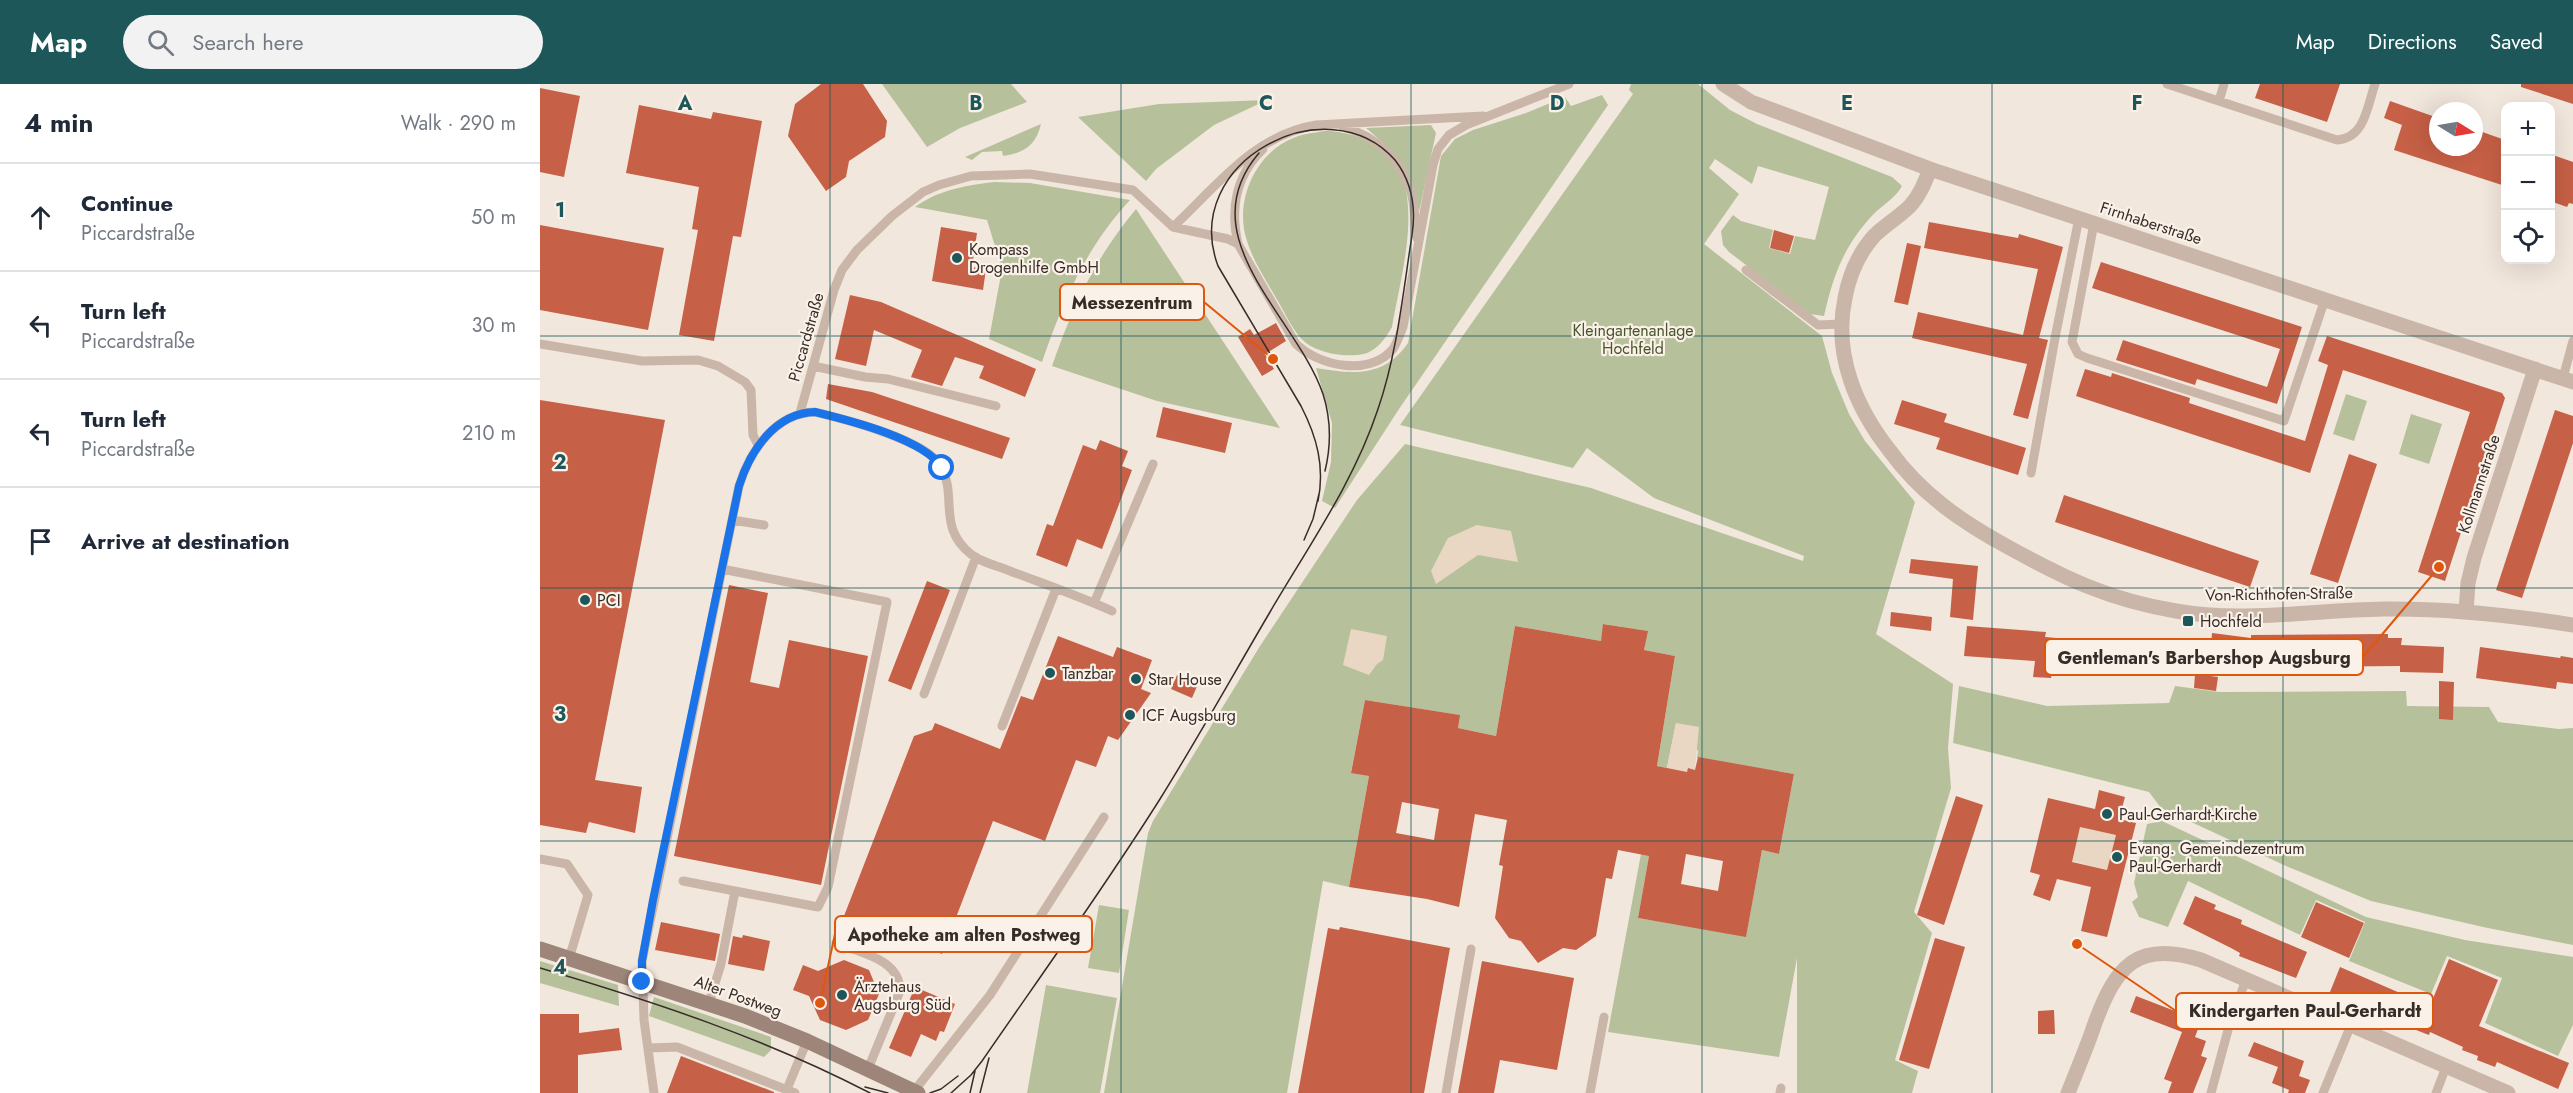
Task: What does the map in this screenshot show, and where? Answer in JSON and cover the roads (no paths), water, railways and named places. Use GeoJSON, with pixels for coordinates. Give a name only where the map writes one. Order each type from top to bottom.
{"type":"FeatureCollection","features":[{"type":"Feature","properties":{"kind":"street","name":"Firnhaberstraße"},"geometry":{"type":"LineString","coordinates":[[1723,84],[1752,102],[1930,169],[2568,380]]}},
{"type":"Feature","properties":{"kind":"street","name":"Von-Richthofen-Straße"},"geometry":{"type":"LineString","coordinates":[[1930,169],[1922,189],[1911,205],[1883,227],[1860,255],[1845,297],[1841,324],[1846,364],[1852,386],[1872,426],[1908,476],[1927,494],[1959,518],[2059,576],[2109,596],[2196,614],[2263,616],[2381,609],[2466,612],[2573,625]]}},
{"type":"Feature","properties":{"kind":"street","name":"Kollmannstraße"},"geometry":{"type":"LineString","coordinates":[[2466,612],[2468,583],[2474,558],[2535,369]]}},
{"type":"Feature","properties":{"kind":"street","name":"Alter Postweg"},"geometry":{"type":"LineString","coordinates":[[540,949],[709,1003],[807,1041],[916,1092]]}},
{"type":"Feature","properties":{"kind":"street"},"geometry":{"type":"LineString","coordinates":[[2068,1093],[2107,991],[2128,965],[2157,952],[2172,952],[2201,960],[2508,1093]]}},
{"type":"Feature","properties":{"kind":"lane"},"geometry":{"type":"LineString","coordinates":[[1304,127],[1271,142],[1246,170],[1238,188],[1234,207],[1238,244],[1296,344],[1307,354],[1337,365],[1369,363],[1383,358],[1394,348],[1402,327],[1438,149],[1449,135],[1466,125],[1569,84]]}},
{"type":"Feature","properties":{"kind":"lane"},"geometry":{"type":"LineString","coordinates":[[2167,84],[2337,140],[2349,139],[2359,132],[2375,84]]}},
{"type":"Feature","properties":{"kind":"lane"},"geometry":{"type":"LineString","coordinates":[[2219,101],[2224,84]]}},
{"type":"Feature","properties":{"kind":"lane"},"geometry":{"type":"LineString","coordinates":[[1173,227],[1254,150],[1279,135],[1304,127],[1494,115]]}},
{"type":"Feature","properties":{"kind":"lane"},"geometry":{"type":"LineString","coordinates":[[1328,125],[1347,128],[1366,135],[1393,157],[1410,189],[1418,243]]}},
{"type":"Feature","properties":{"kind":"lane","name":"Piccardstraße"},"geometry":{"type":"LineString","coordinates":[[800,413],[842,270],[857,250],[904,205],[939,185],[971,176],[1030,174],[1133,190],[1173,227]]}},
{"type":"Feature","properties":{"kind":"lane"},"geometry":{"type":"LineString","coordinates":[[2087,220],[2072,342],[2078,354],[2087,358],[2284,422],[2325,299]]}},
{"type":"Feature","properties":{"kind":"lane"},"geometry":{"type":"LineString","coordinates":[[2031,473],[2055,338],[2087,220]]}},
{"type":"Feature","properties":{"kind":"lane"},"geometry":{"type":"LineString","coordinates":[[1173,227],[1228,239],[1238,244]]}},
{"type":"Feature","properties":{"kind":"lane"},"geometry":{"type":"LineString","coordinates":[[1746,270],[1818,325],[1841,324]]}},
{"type":"Feature","properties":{"kind":"lane"},"geometry":{"type":"LineString","coordinates":[[2568,380],[2573,340]]}},
{"type":"Feature","properties":{"kind":"lane"},"geometry":{"type":"LineString","coordinates":[[540,344],[642,361],[698,360],[718,366],[745,382],[751,390],[753,435],[758,445]]}},
{"type":"Feature","properties":{"kind":"lane"},"geometry":{"type":"LineString","coordinates":[[813,366],[888,379],[996,406]]}},
{"type":"Feature","properties":{"kind":"lane"},"geometry":{"type":"LineString","coordinates":[[654,1093],[642,982],[642,961],[649,920],[745,466],[758,445],[773,429],[800,413],[815,412],[915,444],[937,459],[948,484],[948,513],[953,530],[961,543],[976,557],[1112,611]]}},
{"type":"Feature","properties":{"kind":"lane"},"geometry":{"type":"LineString","coordinates":[[1094,603],[1153,464]]}},
{"type":"Feature","properties":{"kind":"lane"},"geometry":{"type":"LineString","coordinates":[[732,520],[764,525]]}},
{"type":"Feature","properties":{"kind":"lane"},"geometry":{"type":"LineString","coordinates":[[924,694],[976,557]]}},
{"type":"Feature","properties":{"kind":"lane"},"geometry":{"type":"LineString","coordinates":[[683,881],[818,907],[828,886],[887,602],[722,569]]}},
{"type":"Feature","properties":{"kind":"lane"},"geometry":{"type":"LineString","coordinates":[[1002,726],[1053,588]]}},
{"type":"Feature","properties":{"kind":"lane"},"geometry":{"type":"LineString","coordinates":[[916,1092],[990,995],[1104,817]]}},
{"type":"Feature","properties":{"kind":"lane"},"geometry":{"type":"LineString","coordinates":[[540,859],[567,864],[588,895],[569,959]]}},
{"type":"Feature","properties":{"kind":"lane"},"geometry":{"type":"LineString","coordinates":[[709,1003],[721,964],[735,891]]}},
{"type":"Feature","properties":{"kind":"lane"},"geometry":{"type":"LineString","coordinates":[[836,943],[891,965],[900,981],[900,991],[868,1069]]}},
{"type":"Feature","properties":{"kind":"lane"},"geometry":{"type":"LineString","coordinates":[[1446,1093],[1471,949]]}},
{"type":"Feature","properties":{"kind":"lane"},"geometry":{"type":"LineString","coordinates":[[2211,1093],[2231,1019],[2246,980]]}},
{"type":"Feature","properties":{"kind":"lane"},"geometry":{"type":"LineString","coordinates":[[1590,1093],[1604,1017]]}},
{"type":"Feature","properties":{"kind":"lane"},"geometry":{"type":"LineString","coordinates":[[2323,1093],[2351,1025]]}},
{"type":"Feature","properties":{"kind":"lane"},"geometry":{"type":"LineString","coordinates":[[648,1048],[677,1047],[791,1091],[807,1041]]}},
{"type":"Feature","properties":{"kind":"lane"},"geometry":{"type":"LineString","coordinates":[[2436,1093],[2446,1067]]}},
{"type":"Feature","properties":{"kind":"tram line"},"geometry":{"type":"LineString","coordinates":[[951,1093],[971,1075],[982,1061],[1095,898],[1160,799],[1329,514],[1368,436],[1385,388],[1395,345],[1412,235],[1413,206],[1409,187],[1395,160],[1367,138],[1334,130],[1299,132],[1267,145],[1239,166],[1220,194],[1212,228],[1218,266],[1301,406],[1311,429],[1320,464],[1318,501]]}},
{"type":"Feature","properties":{"kind":"tram line"},"geometry":{"type":"LineString","coordinates":[[1259,153],[1240,184],[1235,215],[1241,246],[1254,276],[1310,365],[1323,394],[1328,413],[1329,432],[1325,471]]}},
{"type":"Feature","properties":{"kind":"tram line"},"geometry":{"type":"LineString","coordinates":[[1304,540],[1313,519],[1319,494]]}},
{"type":"Feature","properties":{"kind":"tram line"},"geometry":{"type":"LineString","coordinates":[[540,968],[625,994],[749,1038],[870,1093]]}},
{"type":"Feature","properties":{"kind":"tram line"},"geometry":{"type":"LineString","coordinates":[[980,1093],[989,1058]]}},
{"type":"Feature","properties":{"kind":"tram line"},"geometry":{"type":"LineString","coordinates":[[970,1093],[975,1071]]}},
{"type":"Feature","properties":{"kind":"tram line"},"geometry":{"type":"LineString","coordinates":[[930,1093],[941,1089],[958,1076]]}},
{"type":"Feature","properties":{"kind":"tram line"},"geometry":{"type":"LineString","coordinates":[[865,1087],[888,1093]]}},
{"type":"Feature","properties":{"kind":"place","name":"Kompass Drogenhilfe GmbH"},"geometry":{"type":"Point","coordinates":[957,258]}},
{"type":"Feature","properties":{"kind":"place","name":"Messezentrum"},"geometry":{"type":"Point","coordinates":[1273,359]}},
{"type":"Feature","properties":{"kind":"place","name":"Gentleman's Barbershop Augsburg"},"geometry":{"type":"Point","coordinates":[2439,567]}},
{"type":"Feature","properties":{"kind":"place","name":"PCI"},"geometry":{"type":"Point","coordinates":[585,600]}},
{"type":"Feature","properties":{"kind":"place","name":"Hochfeld"},"geometry":{"type":"Point","coordinates":[2188,621]}},
{"type":"Feature","properties":{"kind":"place","name":"Tanzbar"},"geometry":{"type":"Point","coordinates":[1050,673]}},
{"type":"Feature","properties":{"kind":"place","name":"Star House"},"geometry":{"type":"Point","coordinates":[1136,679]}},
{"type":"Feature","properties":{"kind":"place","name":"ICF Augsburg"},"geometry":{"type":"Point","coordinates":[1130,715]}},
{"type":"Feature","properties":{"kind":"place","name":"Paul-Gerhardt-Kirche"},"geometry":{"type":"Point","coordinates":[2107,814]}},
{"type":"Feature","properties":{"kind":"place","name":"Evang. Gemeindezentrum Paul-Gerhardt"},"geometry":{"type":"Point","coordinates":[2117,857]}},
{"type":"Feature","properties":{"kind":"place","name":"Kindergarten Paul-Gerhardt"},"geometry":{"type":"Point","coordinates":[2077,944]}},
{"type":"Feature","properties":{"kind":"place","name":"Ärztehaus Augsburg Süd"},"geometry":{"type":"Point","coordinates":[842,995]}},
{"type":"Feature","properties":{"kind":"place","name":"Apotheke am alten Postweg"},"geometry":{"type":"Point","coordinates":[820,1003]}},
{"type":"Feature","properties":{"kind":"park label","name":"Kleingartenanlage Hochfeld"},"geometry":{"type":"Point","coordinates":[1633,339]}}]}
